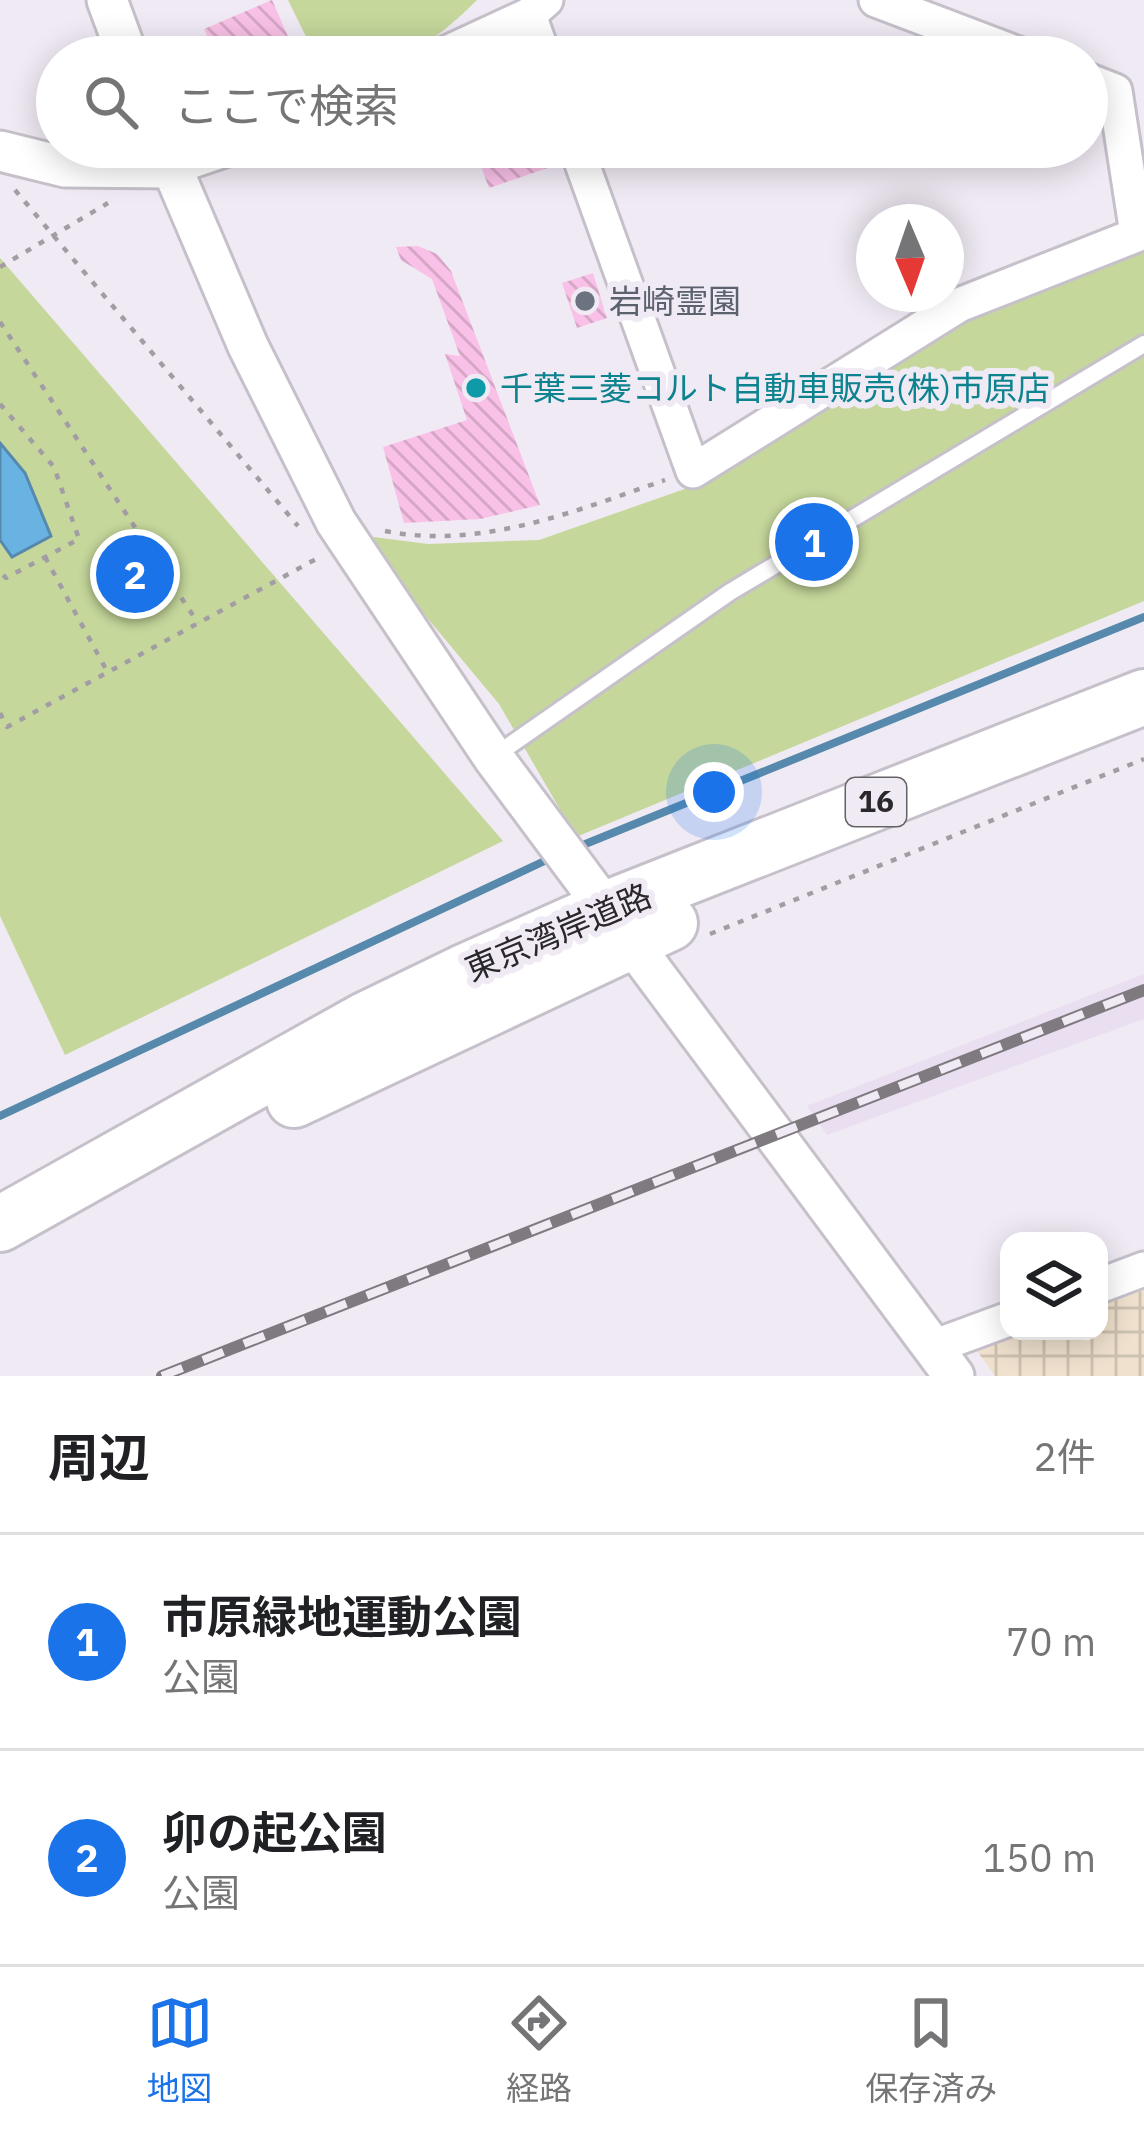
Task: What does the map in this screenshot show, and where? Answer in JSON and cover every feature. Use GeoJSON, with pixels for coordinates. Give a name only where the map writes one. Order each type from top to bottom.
{"type":"FeatureCollection","features":[{"type":"Feature","properties":{"kind":"highway","name":"東京湾岸道路"},"geometry":{"type":"LineString","coordinates":[[0,1224],[131,1168],[620,924],[1144,697]]}},
{"type":"Feature","properties":{"kind":"highway","name":"東京湾岸道路"},"geometry":{"type":"LineString","coordinates":[[620,924],[1144,732]]}},
{"type":"Feature","properties":{"kind":"highway","name":"東京湾岸道路"},"geometry":{"type":"LineString","coordinates":[[0,1254],[131,1168]]}},
{"type":"Feature","properties":{"kind":"street"},"geometry":{"type":"LineString","coordinates":[[107,0],[120,36]]}},
{"type":"Feature","properties":{"kind":"street"},"geometry":{"type":"LineString","coordinates":[[876,0],[971,36]]}},
{"type":"Feature","properties":{"kind":"street"},"geometry":{"type":"LineString","coordinates":[[480,36],[537,8]]}},
{"type":"Feature","properties":{"kind":"street"},"geometry":{"type":"LineString","coordinates":[[584,168],[693,471],[959,305],[1141,233],[1114,91],[1108,89]]}},
{"type":"Feature","properties":{"kind":"street"},"geometry":{"type":"LineString","coordinates":[[6,169],[36,167]]}},
{"type":"Feature","properties":{"kind":"street"},"geometry":{"type":"LineString","coordinates":[[171,168],[337,540],[943,1362],[1000,1325]]}},
{"type":"Feature","properties":{"kind":"street"},"geometry":{"type":"LineString","coordinates":[[1108,1283],[1144,1269]]}},
{"type":"Feature","properties":{"kind":"lane"},"geometry":{"type":"LineString","coordinates":[[493,757],[730,592],[1144,344]]}},
{"type":"Feature","properties":{"kind":"path"},"geometry":{"type":"LineString","coordinates":[[6,169],[52,234],[337,540]]}},
{"type":"Feature","properties":{"kind":"path"},"geometry":{"type":"LineString","coordinates":[[0,268],[112,201]]}},
{"type":"Feature","properties":{"kind":"path"},"geometry":{"type":"LineString","coordinates":[[0,322],[198,623]]}},
{"type":"Feature","properties":{"kind":"path"},"geometry":{"type":"LineString","coordinates":[[0,404],[53,467],[79,539],[6,578],[0,572]]}},
{"type":"Feature","properties":{"kind":"path"},"geometry":{"type":"LineString","coordinates":[[0,713],[7,727],[198,623],[337,540],[417,538],[536,525],[693,471]]}},
{"type":"Feature","properties":{"kind":"path"},"geometry":{"type":"LineString","coordinates":[[45,557],[108,673]]}},
{"type":"Feature","properties":{"kind":"path"},"geometry":{"type":"LineString","coordinates":[[699,952],[711,932],[1144,759]]}},
{"type":"Feature","properties":{"kind":"shaded area"},"geometry":{"type":"Polygon","coordinates":[[[1144,974],[1144,1019],[827,1135],[807,1106],[1144,974]]]}},
{"type":"Feature","properties":{"kind":"shaded area"},"geometry":{"type":"Polygon","coordinates":[[[1144,1290],[1144,1376],[995,1376],[977,1351],[1007,1340],[1108,1340],[1108,1303],[1144,1290]]]}},
{"type":"Feature","properties":{"kind":"green space"},"geometry":{"type":"Polygon","coordinates":[[[288,0],[477,0],[435,36],[306,36],[288,0]]]}},
{"type":"Feature","properties":{"kind":"green space"},"geometry":{"type":"Polygon","coordinates":[[[1144,248],[1144,601],[576,837],[499,704],[358,535],[428,544],[539,540],[699,484],[966,319],[1144,248]]]}},
{"type":"Feature","properties":{"kind":"green space"},"geometry":{"type":"Polygon","coordinates":[[[0,258],[503,841],[65,1055],[0,916],[0,258]]]}},
{"type":"Feature","properties":{"kind":"water"},"geometry":{"type":"Polygon","coordinates":[[[0,443],[25,473],[51,536],[12,557],[0,540],[0,443]]]}},
{"type":"Feature","properties":{"kind":"building"},"geometry":{"type":"Polygon","coordinates":[[[272,0],[288,36],[207,36],[204,29],[272,0]]]}},
{"type":"Feature","properties":{"kind":"building"},"geometry":{"type":"Polygon","coordinates":[[[482,168],[548,168],[489,188],[482,168]]]}},
{"type":"Feature","properties":{"kind":"building","name":"千葉三菱コルト自動車販売(株)市原店"},"geometry":{"type":"Polygon","coordinates":[[[418,246],[437,254],[451,271],[540,505],[480,519],[404,523],[383,447],[467,420],[445,354],[460,356],[432,279],[401,260],[396,247],[418,246]]]}},
{"type":"Feature","properties":{"kind":"building","name":"岩崎霊園"},"geometry":{"type":"Polygon","coordinates":[[[593,273],[607,318],[577,328],[562,283],[593,273]]]}},
{"type":"Feature","properties":{"kind":"waterway"},"geometry":{"type":"LineString","coordinates":[[578,847],[1144,617]]}},
{"type":"Feature","properties":{"kind":"waterway"},"geometry":{"type":"LineString","coordinates":[[0,1116],[553,857]]}},
{"type":"Feature","properties":{"kind":"railway"},"geometry":{"type":"LineString","coordinates":[[162,1376],[1144,990]]}},
{"type":"Feature","properties":{"kind":"place","name":"岩崎霊園"},"geometry":{"type":"Point","coordinates":[585,301]}},
{"type":"Feature","properties":{"kind":"place","name":"千葉三菱コルト自動車販売(株)市原店"},"geometry":{"type":"Point","coordinates":[476,388]}},
{"type":"Feature","properties":{"kind":"place","name":"市原緑地運動公園"},"geometry":{"type":"Point","coordinates":[814,542]}},
{"type":"Feature","properties":{"kind":"place","name":"卯の起公園"},"geometry":{"type":"Point","coordinates":[135,574]}}]}
